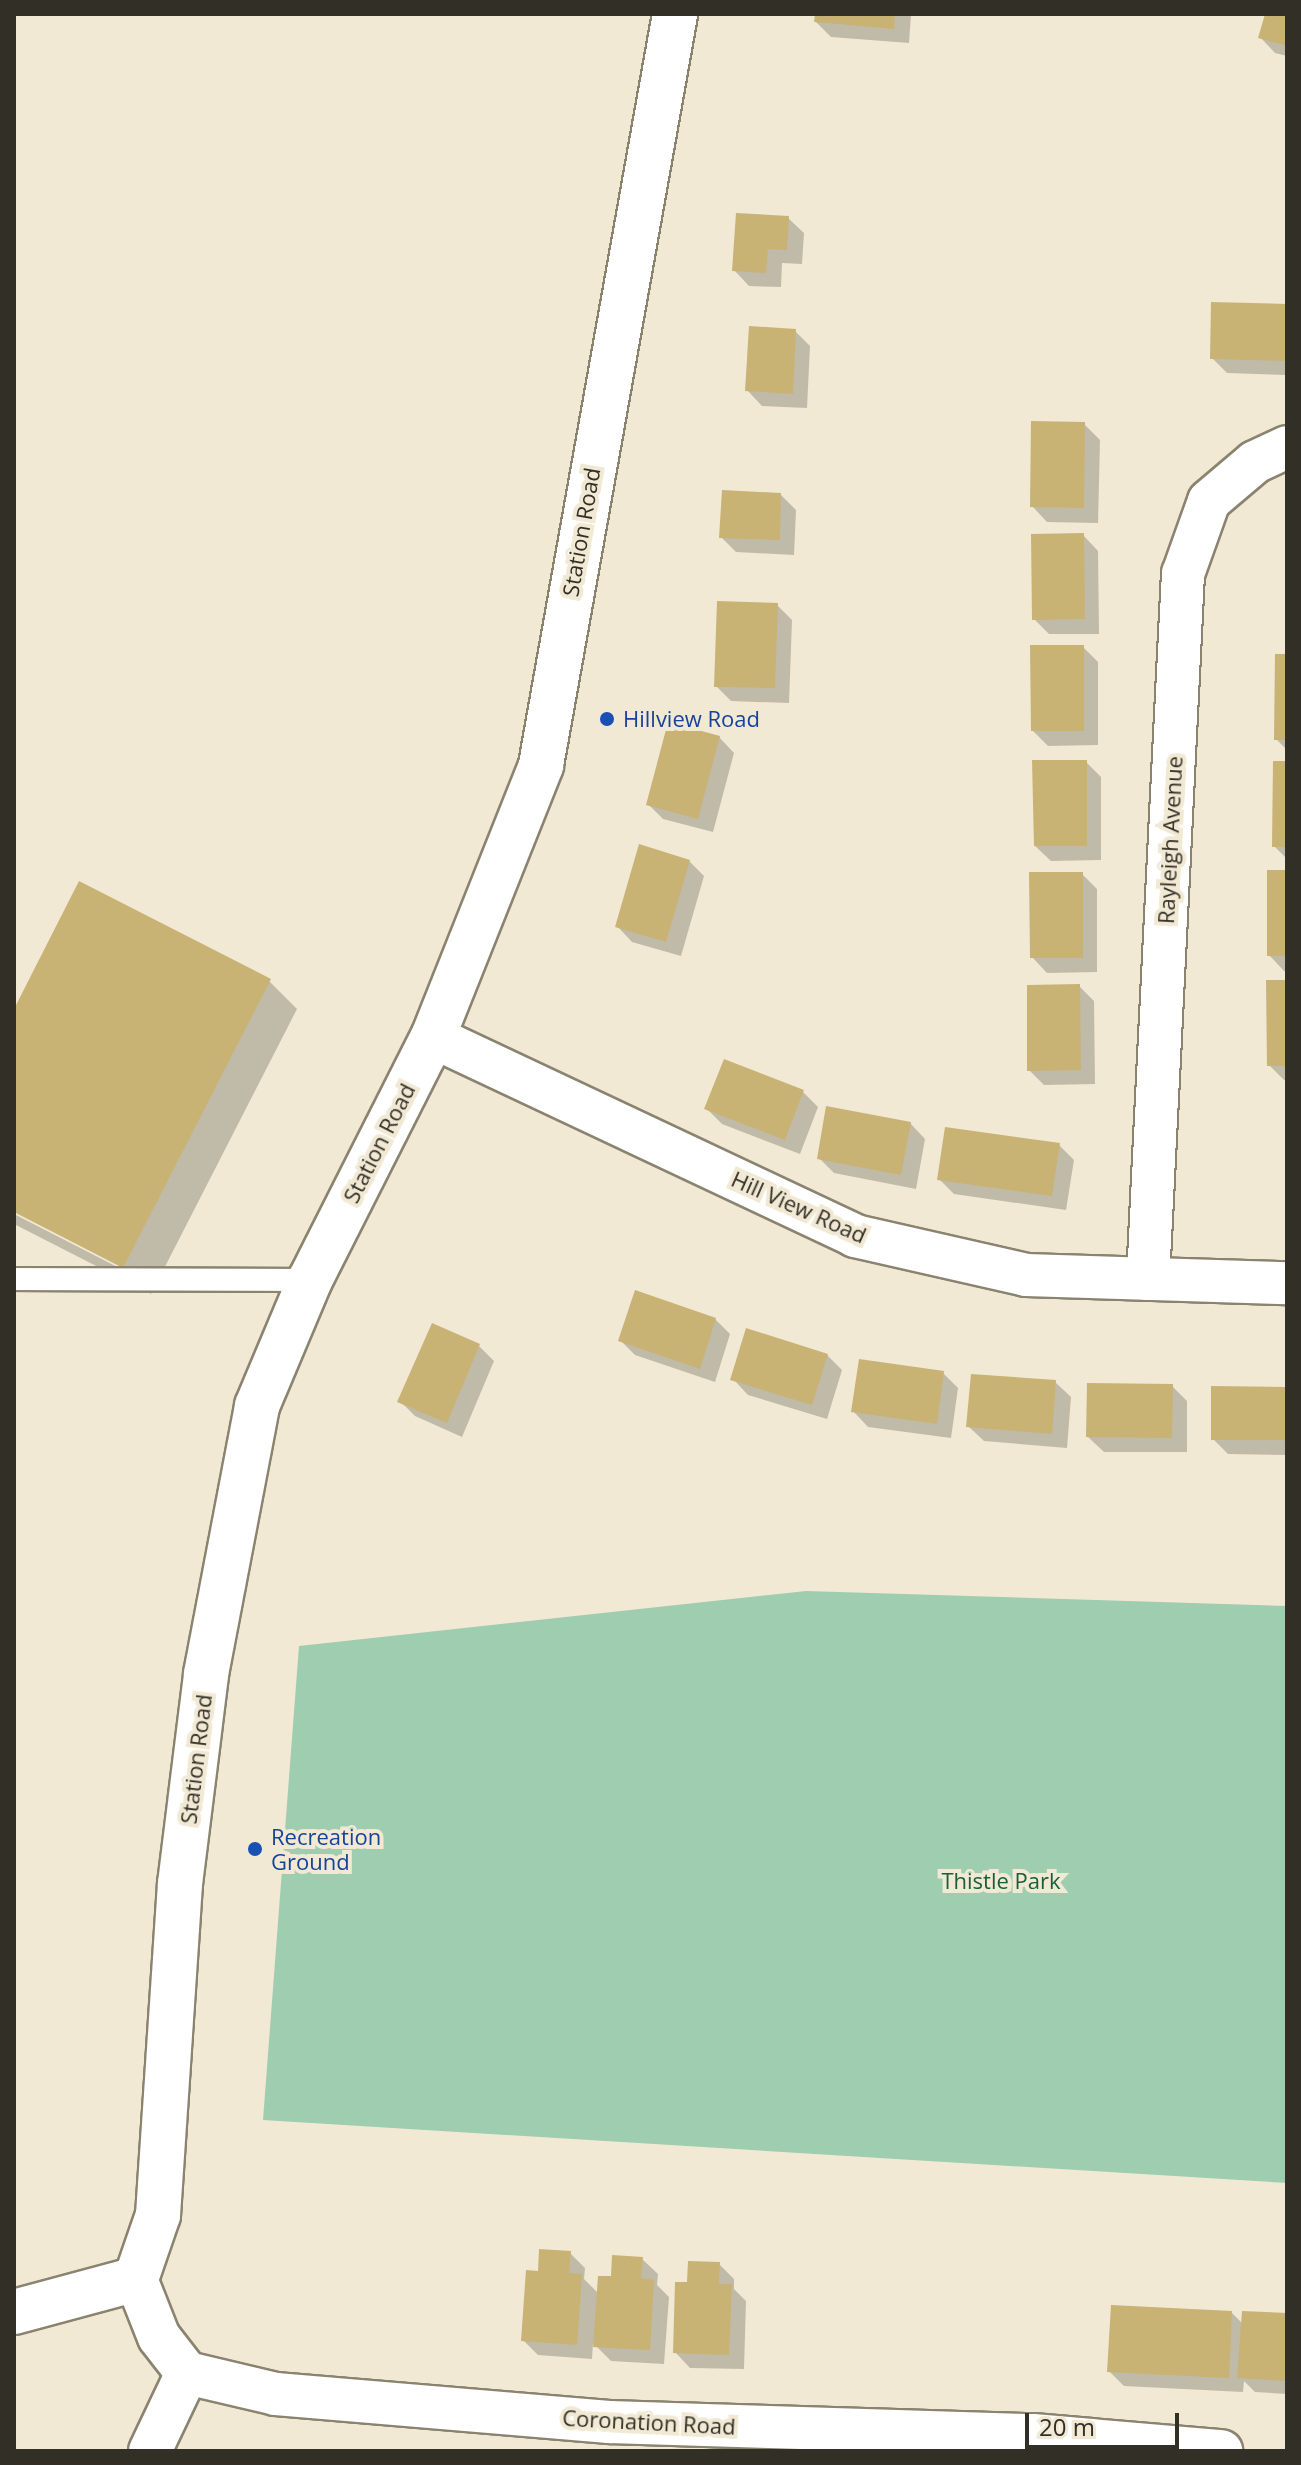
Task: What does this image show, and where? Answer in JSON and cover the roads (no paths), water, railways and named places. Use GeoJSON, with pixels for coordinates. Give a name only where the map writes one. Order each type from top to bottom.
{"type":"FeatureCollection","features":[{"type":"Feature","properties":{"kind":"main road","name":"Station Road"},"geometry":{"type":"LineString","coordinates":[[136,2279],[158,2215],[180,1884],[206,1674],[257,1406],[310,1280],[433,1037],[541,765],[675,14]]}},
{"type":"Feature","properties":{"kind":"main road"},"geometry":{"type":"LineString","coordinates":[[14,2312],[136,2279]]}},
{"type":"Feature","properties":{"kind":"street","name":"Rayleigh Avenue"},"geometry":{"type":"LineString","coordinates":[[1148,1279],[1183,574],[1209,501],[1255,462],[1287,447]]}},
{"type":"Feature","properties":{"kind":"street","name":"Hill View Road"},"geometry":{"type":"LineString","coordinates":[[433,1037],[855,1236],[1026,1275],[1287,1283]]}},
{"type":"Feature","properties":{"kind":"street"},"geometry":{"type":"LineString","coordinates":[[136,2279],[159,2337],[187,2373],[150,2451]]}},
{"type":"Feature","properties":{"kind":"street","name":"Coronation Road"},"geometry":{"type":"LineString","coordinates":[[187,2373],[276,2394],[607,2437],[1032,2443],[1221,2451]]}},
{"type":"Feature","properties":{"kind":"lane"},"geometry":{"type":"LineString","coordinates":[[14,1279],[310,1280]]}},
{"type":"Feature","properties":{"kind":"place","name":"Hillview Road"},"geometry":{"type":"Point","coordinates":[607,719]}},
{"type":"Feature","properties":{"kind":"place","name":"Recreation Ground"},"geometry":{"type":"Point","coordinates":[255,1849]}},
{"type":"Feature","properties":{"kind":"park label","name":"Thistle Park"},"geometry":{"type":"Point","coordinates":[1001,1881]}}]}
